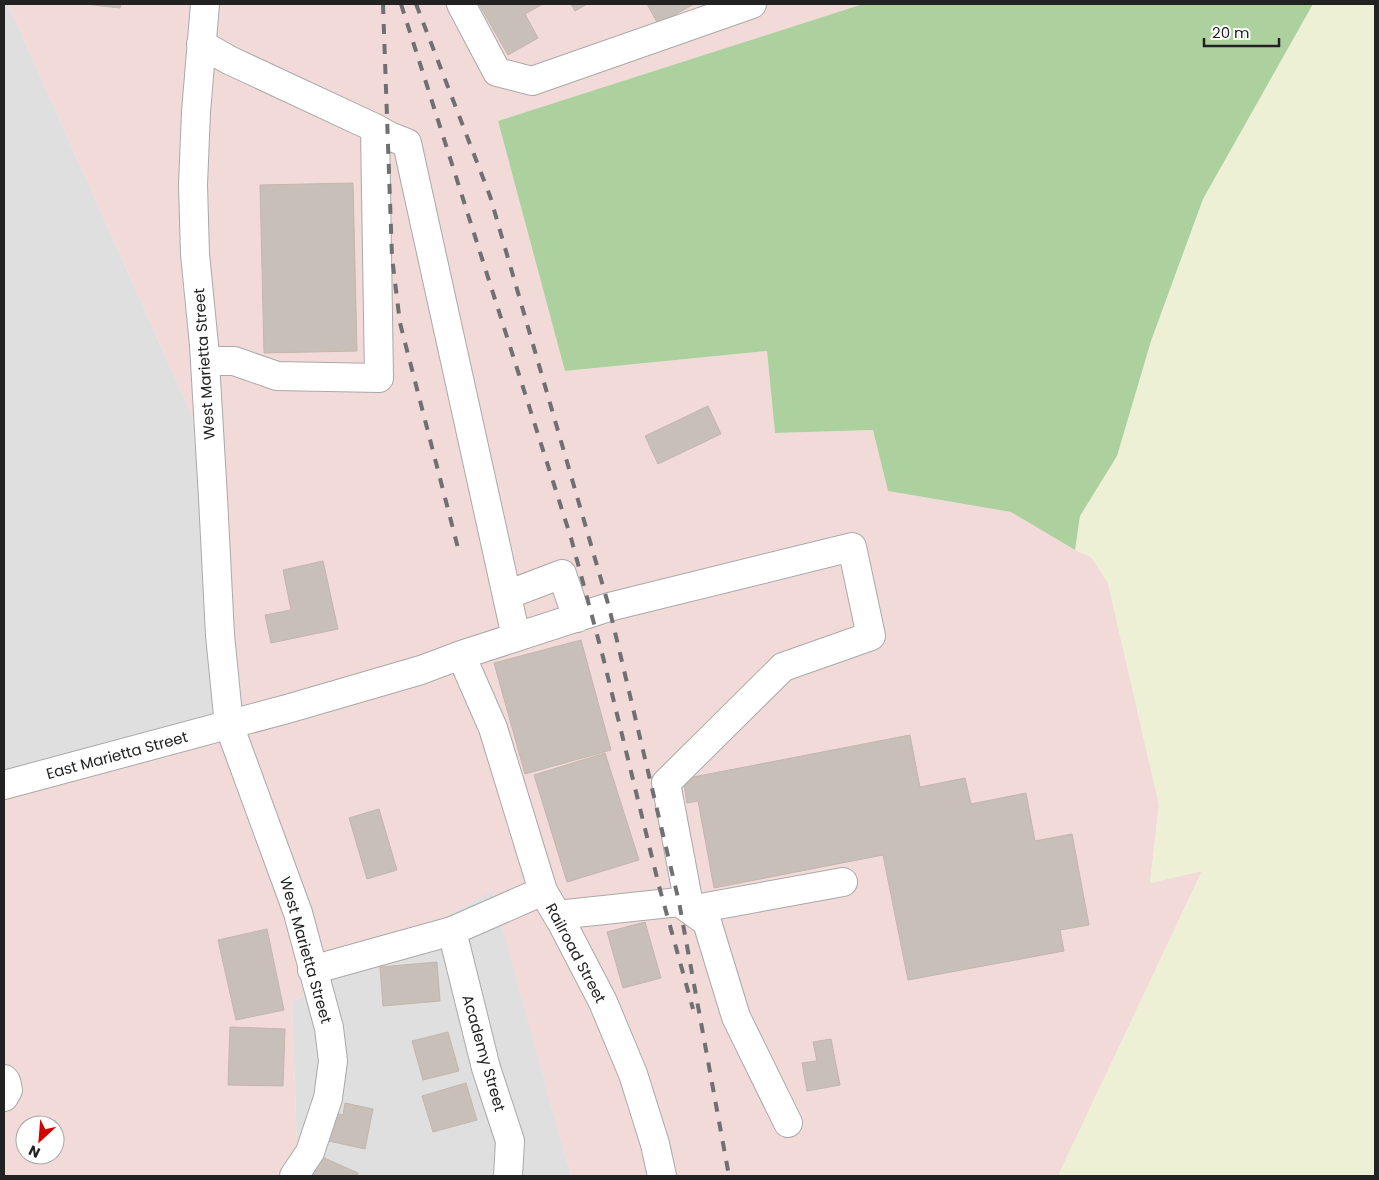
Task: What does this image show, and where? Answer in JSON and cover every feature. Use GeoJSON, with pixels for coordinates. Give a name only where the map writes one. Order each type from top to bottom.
{"type":"FeatureCollection","features":[{"type":"Feature","properties":{"kind":"street","name":"West Marietta Street"},"geometry":{"type":"LineString","coordinates":[[205,4],[196,112],[193,185],[195,254],[205,362],[214,498],[220,635],[230,724],[298,914],[329,1028],[333,1061],[328,1098],[310,1152],[294,1176]]}},
{"type":"Feature","properties":{"kind":"street"},"geometry":{"type":"LineString","coordinates":[[462,4],[497,72],[532,81],[752,4]]}},
{"type":"Feature","properties":{"kind":"street"},"geometry":{"type":"LineString","coordinates":[[201,44],[229,60],[375,128],[388,136],[407,143],[516,637]]}},
{"type":"Feature","properties":{"kind":"street"},"geometry":{"type":"LineString","coordinates":[[205,362],[234,361],[277,376],[379,378],[375,128]]}},
{"type":"Feature","properties":{"kind":"street"},"geometry":{"type":"LineString","coordinates":[[230,724],[421,670],[461,655],[610,607],[852,547],[870,636],[783,667],[666,783],[690,910]]}},
{"type":"Feature","properties":{"kind":"street"},"geometry":{"type":"LineString","coordinates":[[507,595],[562,574],[576,618]]}},
{"type":"Feature","properties":{"kind":"street","name":"Railroad Street"},"geometry":{"type":"LineString","coordinates":[[461,655],[492,728],[543,891],[603,1002],[633,1074],[656,1144],[662,1176]]}},
{"type":"Feature","properties":{"kind":"street","name":"East Marietta Street"},"geometry":{"type":"LineString","coordinates":[[4,784],[230,724]]}},
{"type":"Feature","properties":{"kind":"street"},"geometry":{"type":"LineString","coordinates":[[690,910],[844,882]]}},
{"type":"Feature","properties":{"kind":"street"},"geometry":{"type":"LineString","coordinates":[[312,970],[452,931],[543,891]]}},
{"type":"Feature","properties":{"kind":"street"},"geometry":{"type":"LineString","coordinates":[[557,915],[679,902],[707,922],[736,1017],[788,1123]]}},
{"type":"Feature","properties":{"kind":"street","name":"Academy Street"},"geometry":{"type":"LineString","coordinates":[[452,931],[486,1068],[510,1140],[508,1176]]}},
{"type":"Feature","properties":{"kind":"street"},"geometry":{"type":"LineString","coordinates":[[4,1079],[8,1090],[4,1097]]}},
{"type":"Feature","properties":{"kind":"shaded area"},"geometry":{"type":"Polygon","coordinates":[[[4,4],[8,4],[193,418],[224,717],[4,792],[4,4]]]}},
{"type":"Feature","properties":{"kind":"shaded area"},"geometry":{"type":"Polygon","coordinates":[[[8,4],[863,4],[498,121],[566,371],[767,351],[775,433],[873,430],[888,491],[1011,512],[1075,550],[1091,557],[1108,583],[1159,805],[1150,883],[1202,871],[1058,1176],[571,1176],[492,891],[292,1002],[298,1176],[4,1176],[4,792],[224,716],[193,418],[8,4]]]}},
{"type":"Feature","properties":{"kind":"shaded area"},"geometry":{"type":"Polygon","coordinates":[[[492,890],[571,1176],[298,1176],[292,1002],[492,890]]]}},
{"type":"Feature","properties":{"kind":"green space"},"geometry":{"type":"Polygon","coordinates":[[[863,4],[1313,4],[1203,199],[1151,341],[1117,456],[1080,516],[1075,550],[1011,512],[888,491],[873,430],[775,433],[767,351],[565,371],[498,121],[863,4]]]}},
{"type":"Feature","properties":{"kind":"green space"},"geometry":{"type":"Polygon","coordinates":[[[1313,4],[1375,4],[1375,1176],[1058,1176],[1202,871],[1150,883],[1159,805],[1108,583],[1091,557],[1075,550],[1080,516],[1117,455],[1151,341],[1203,199],[1313,4]]]}},
{"type":"Feature","properties":{"kind":"building"},"geometry":{"type":"Polygon","coordinates":[[[85,4],[121,4],[120,8],[85,4]]]}},
{"type":"Feature","properties":{"kind":"building"},"geometry":{"type":"Polygon","coordinates":[[[479,4],[543,4],[525,14],[538,38],[508,55],[479,4]]]}},
{"type":"Feature","properties":{"kind":"building"},"geometry":{"type":"Polygon","coordinates":[[[571,4],[587,4],[575,11],[571,4]]]}},
{"type":"Feature","properties":{"kind":"building"},"geometry":{"type":"Polygon","coordinates":[[[647,4],[694,4],[658,24],[647,4]]]}},
{"type":"Feature","properties":{"kind":"building"},"geometry":{"type":"Polygon","coordinates":[[[353,183],[357,351],[264,353],[260,185],[353,183]]]}},
{"type":"Feature","properties":{"kind":"building"},"geometry":{"type":"Polygon","coordinates":[[[708,406],[721,434],[658,464],[645,436],[708,406]]]}},
{"type":"Feature","properties":{"kind":"building"},"geometry":{"type":"Polygon","coordinates":[[[323,561],[338,629],[271,643],[265,615],[291,610],[283,570],[323,561]]]}},
{"type":"Feature","properties":{"kind":"building"},"geometry":{"type":"Polygon","coordinates":[[[581,640],[611,750],[525,774],[494,663],[581,640]]]}},
{"type":"Feature","properties":{"kind":"building"},"geometry":{"type":"Polygon","coordinates":[[[910,735],[920,787],[965,778],[971,804],[1026,793],[1035,841],[1072,834],[1089,925],[1060,930],[1064,951],[908,980],[883,855],[714,888],[698,801],[687,803],[683,779],[910,735]]]}},
{"type":"Feature","properties":{"kind":"building"},"geometry":{"type":"Polygon","coordinates":[[[605,753],[639,860],[567,882],[534,775],[605,753]]]}},
{"type":"Feature","properties":{"kind":"building"},"geometry":{"type":"Polygon","coordinates":[[[379,809],[397,870],[367,879],[349,818],[379,809]]]}},
{"type":"Feature","properties":{"kind":"building"},"geometry":{"type":"Polygon","coordinates":[[[645,922],[661,978],[623,988],[607,932],[645,922]]]}},
{"type":"Feature","properties":{"kind":"building"},"geometry":{"type":"Polygon","coordinates":[[[267,929],[284,1010],[236,1020],[218,940],[267,929]]]}},
{"type":"Feature","properties":{"kind":"building"},"geometry":{"type":"Polygon","coordinates":[[[437,962],[440,1001],[383,1006],[380,967],[437,962]]]}},
{"type":"Feature","properties":{"kind":"building"},"geometry":{"type":"Polygon","coordinates":[[[230,1027],[285,1029],[283,1086],[228,1085],[230,1027]]]}},
{"type":"Feature","properties":{"kind":"building"},"geometry":{"type":"Polygon","coordinates":[[[448,1032],[459,1071],[423,1080],[412,1041],[448,1032]]]}},
{"type":"Feature","properties":{"kind":"building"},"geometry":{"type":"Polygon","coordinates":[[[831,1039],[840,1085],[807,1091],[802,1063],[817,1061],[813,1042],[831,1039]]]}},
{"type":"Feature","properties":{"kind":"building"},"geometry":{"type":"Polygon","coordinates":[[[466,1083],[477,1120],[433,1132],[422,1096],[466,1083]]]}},
{"type":"Feature","properties":{"kind":"building"},"geometry":{"type":"Polygon","coordinates":[[[345,1103],[373,1109],[365,1149],[324,1140],[330,1112],[343,1115],[345,1103]]]}},
{"type":"Feature","properties":{"kind":"building"},"geometry":{"type":"Polygon","coordinates":[[[320,1156],[358,1173],[357,1176],[310,1176],[320,1156]]]}},
{"type":"Feature","properties":{"kind":"railway"},"geometry":{"type":"LineString","coordinates":[[383,4],[392,257],[400,323],[459,552]]}},
{"type":"Feature","properties":{"kind":"railway"},"geometry":{"type":"LineString","coordinates":[[401,4],[571,538],[603,657],[659,886],[693,1009]]}},
{"type":"Feature","properties":{"kind":"railway"},"geometry":{"type":"LineString","coordinates":[[416,4],[490,196],[609,607],[679,902],[729,1176]]}}]}
